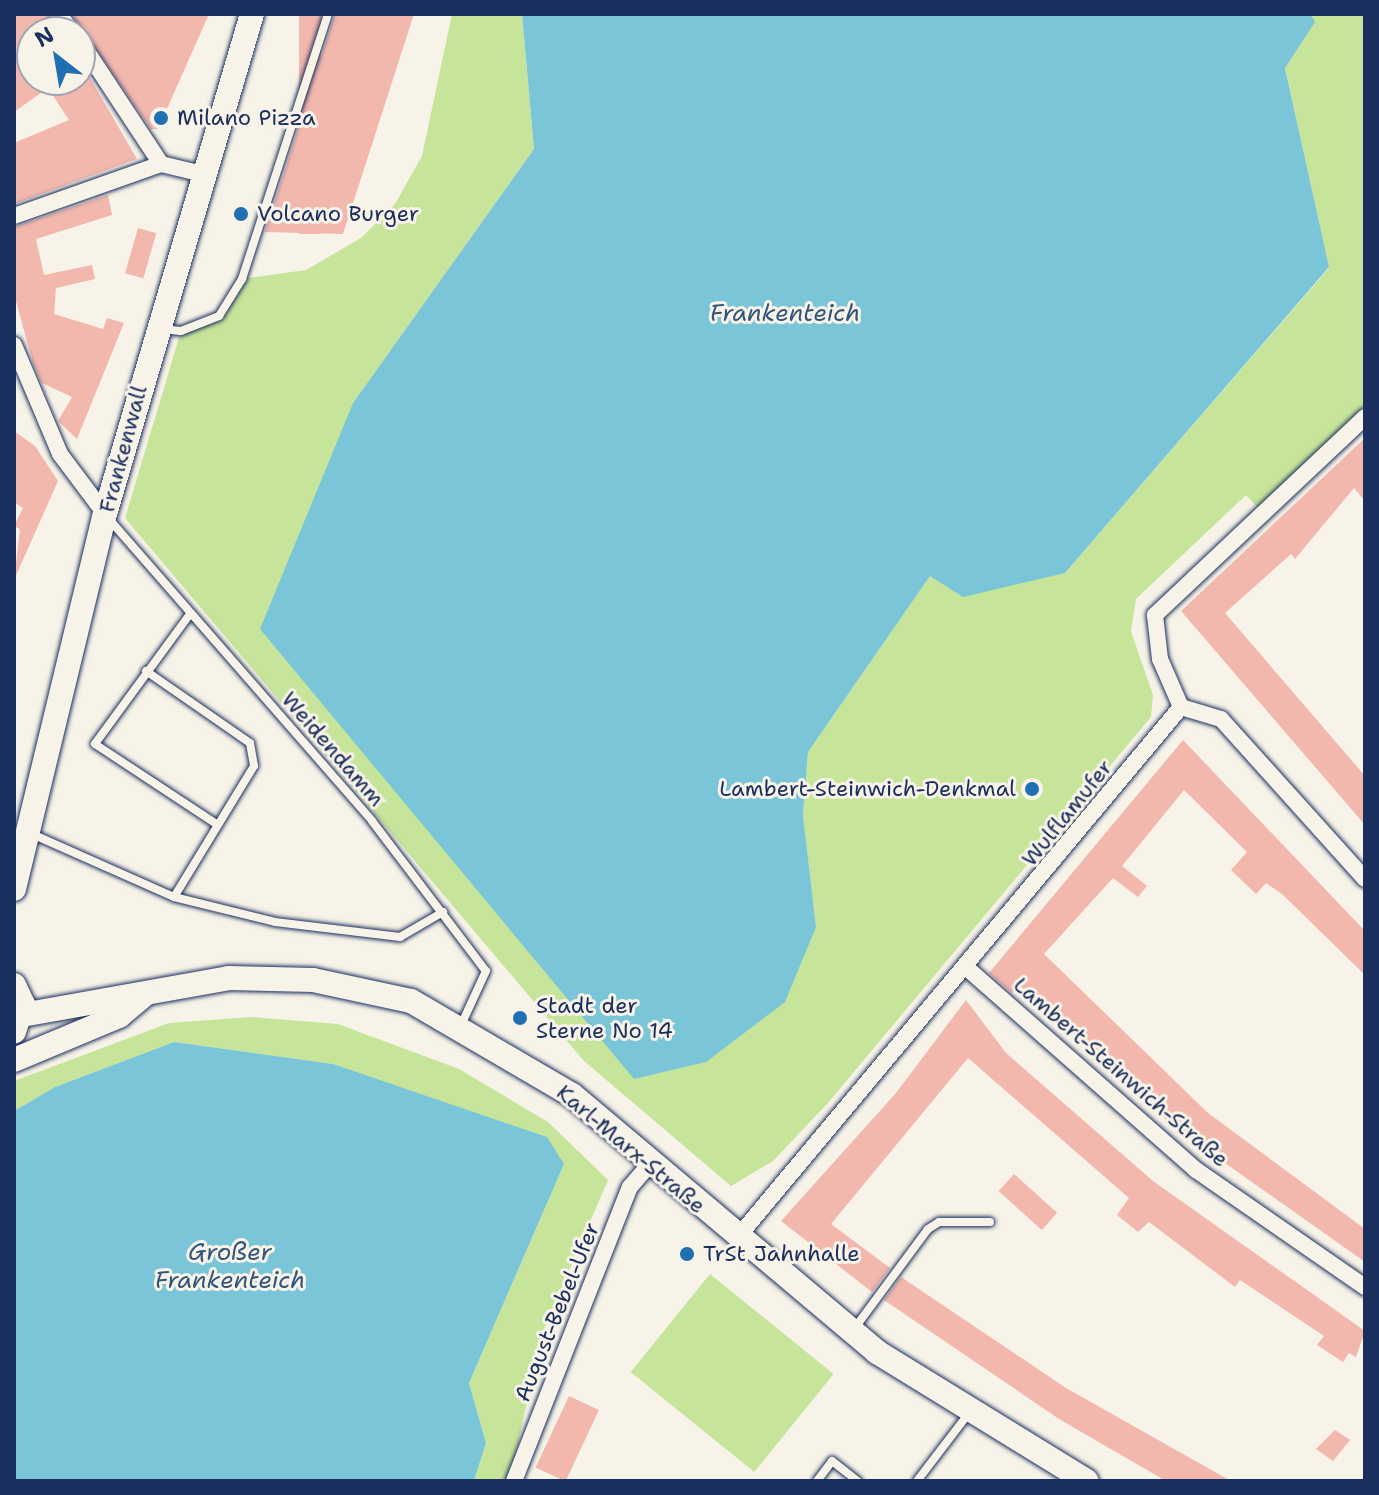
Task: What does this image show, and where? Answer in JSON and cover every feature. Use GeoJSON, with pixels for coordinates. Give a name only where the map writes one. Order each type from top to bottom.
{"type":"FeatureCollection","features":[{"type":"Feature","properties":{"kind":"main road","name":"Frankenwall"},"geometry":{"type":"LineString","coordinates":[[14,889],[105,514],[156,329],[252,14]]}},
{"type":"Feature","properties":{"kind":"main road","name":"Karl-Marx-Straße"},"geometry":{"type":"LineString","coordinates":[[14,985],[18,1024],[150,990],[229,978],[313,980],[411,1001],[461,1025],[572,1095],[852,1333],[970,1413],[1087,1481]]}},
{"type":"Feature","properties":{"kind":"main road"},"geometry":{"type":"LineString","coordinates":[[14,1060],[119,1016],[150,990]]}},
{"type":"Feature","properties":{"kind":"street"},"geometry":{"type":"LineString","coordinates":[[96,65],[161,164]]}},
{"type":"Feature","properties":{"kind":"street"},"geometry":{"type":"LineString","coordinates":[[14,216],[161,164],[203,174]]}},
{"type":"Feature","properties":{"kind":"street"},"geometry":{"type":"LineString","coordinates":[[14,345],[47,430],[105,514]]}},
{"type":"Feature","properties":{"kind":"street"},"geometry":{"type":"LineString","coordinates":[[1365,417],[1155,615],[1160,659],[1181,707],[1221,719],[1365,879]]}},
{"type":"Feature","properties":{"kind":"street","name":"Wulflamufer"},"geometry":{"type":"LineString","coordinates":[[737,1238],[968,969],[1181,707]]}},
{"type":"Feature","properties":{"kind":"street","name":"Lambert-Steinwich-Straße"},"geometry":{"type":"LineString","coordinates":[[968,969],[1196,1170],[1365,1287]]}},
{"type":"Feature","properties":{"kind":"street","name":"August-Bebel-Ufer"},"geometry":{"type":"LineString","coordinates":[[514,1481],[630,1187],[650,1164]]}},
{"type":"Feature","properties":{"kind":"lane"},"geometry":{"type":"LineString","coordinates":[[156,329],[181,331],[219,316],[242,279],[328,14]]}},
{"type":"Feature","properties":{"kind":"lane","name":"Weidendamm"},"geometry":{"type":"LineString","coordinates":[[105,514],[443,912],[486,971],[461,1025]]}},
{"type":"Feature","properties":{"kind":"lane"},"geometry":{"type":"LineString","coordinates":[[190,614],[95,744],[218,825]]}},
{"type":"Feature","properties":{"kind":"lane"},"geometry":{"type":"LineString","coordinates":[[146,671],[250,743],[254,766],[174,897]]}},
{"type":"Feature","properties":{"kind":"lane"},"geometry":{"type":"LineString","coordinates":[[29,833],[174,897],[275,922],[400,937],[443,912]]}},
{"type":"Feature","properties":{"kind":"lane"},"geometry":{"type":"LineString","coordinates":[[852,1333],[928,1229],[939,1222],[990,1222]]}},
{"type":"Feature","properties":{"kind":"lane"},"geometry":{"type":"LineString","coordinates":[[917,1481],[970,1413]]}},
{"type":"Feature","properties":{"kind":"lane"},"geometry":{"type":"LineString","coordinates":[[817,1481],[832,1461],[858,1481]]}},
{"type":"Feature","properties":{"kind":"green space"},"geometry":{"type":"Polygon","coordinates":[[[452,14],[522,14],[534,149],[353,403],[816,927],[803,815],[808,752],[930,576],[1065,573],[1329,268],[1285,67],[1314,22],[1310,14],[1365,14],[1365,417],[1258,508],[1246,495],[1136,599],[1131,631],[1153,695],[1151,717],[827,1104],[773,1161],[731,1186],[584,1061],[125,518],[181,331],[219,316],[242,279],[306,270],[361,238],[395,204],[422,156],[452,14]]]}},
{"type":"Feature","properties":{"kind":"green space"},"geometry":{"type":"Polygon","coordinates":[[[251,1017],[338,1024],[459,1069],[548,1122],[608,1180],[541,1336],[510,1481],[474,1481],[486,1443],[469,1383],[564,1164],[333,1064],[174,1042],[55,1087],[14,1111],[14,1081],[169,1023],[251,1017]]]}},
{"type":"Feature","properties":{"kind":"green space"},"geometry":{"type":"Polygon","coordinates":[[[710,1274],[834,1374],[754,1472],[631,1372],[710,1274]]]}},
{"type":"Feature","properties":{"kind":"water","name":"Frankenteich"},"geometry":{"type":"Polygon","coordinates":[[[522,14],[1310,14],[1315,22],[1285,68],[1329,267],[1065,573],[963,597],[930,576],[808,752],[803,815],[816,927],[785,1002],[706,1062],[634,1079],[260,629],[353,403],[534,149],[522,14]]]}},
{"type":"Feature","properties":{"kind":"water","name":"Großer Frankenteich"},"geometry":{"type":"Polygon","coordinates":[[[174,1042],[333,1064],[547,1137],[564,1164],[469,1383],[486,1443],[474,1481],[14,1481],[14,1111],[55,1087],[174,1042]]]}},
{"type":"Feature","properties":{"kind":"building"},"geometry":{"type":"Polygon","coordinates":[[[14,14],[47,14],[16,16],[16,96],[37,96],[14,112],[14,14]]]}},
{"type":"Feature","properties":{"kind":"building"},"geometry":{"type":"Polygon","coordinates":[[[72,14],[209,14],[158,129],[151,129],[96,49],[96,16],[72,14]]]}},
{"type":"Feature","properties":{"kind":"building"},"geometry":{"type":"Polygon","coordinates":[[[299,14],[321,14],[321,234],[299,234],[299,14]]]}},
{"type":"Feature","properties":{"kind":"building"},"geometry":{"type":"Polygon","coordinates":[[[335,14],[414,14],[343,234],[265,232],[335,14]]]}},
{"type":"Feature","properties":{"kind":"building"},"geometry":{"type":"Polygon","coordinates":[[[96,89],[137,159],[14,204],[14,143],[69,120],[53,96],[96,96],[96,89]]]}},
{"type":"Feature","properties":{"kind":"building"},"geometry":{"type":"Polygon","coordinates":[[[108,195],[112,215],[36,239],[44,275],[92,265],[95,279],[56,288],[54,314],[103,329],[107,318],[124,323],[77,439],[58,421],[72,397],[42,383],[33,363],[14,294],[14,227],[108,195]]]}},
{"type":"Feature","properties":{"kind":"building"},"geometry":{"type":"Polygon","coordinates":[[[138,228],[156,233],[143,278],[125,273],[138,228]]]}},
{"type":"Feature","properties":{"kind":"building"},"geometry":{"type":"Polygon","coordinates":[[[14,431],[35,446],[58,481],[14,580],[20,529],[14,526],[23,508],[14,502],[14,431]]]}},
{"type":"Feature","properties":{"kind":"building"},"geometry":{"type":"Polygon","coordinates":[[[1365,438],[1365,501],[1354,488],[1295,559],[1291,554],[1225,613],[1365,776],[1365,825],[1181,611],[1365,438]]]}},
{"type":"Feature","properties":{"kind":"building"},"geometry":{"type":"Polygon","coordinates":[[[1183,740],[1365,931],[1365,975],[1282,894],[1266,883],[1256,894],[1231,870],[1247,852],[1184,790],[1122,866],[1147,886],[1138,897],[1113,878],[1044,954],[1208,1113],[1365,1229],[1365,1262],[1174,1127],[1019,985],[1012,993],[989,973],[1183,740]]]}},
{"type":"Feature","properties":{"kind":"building"},"geometry":{"type":"Polygon","coordinates":[[[966,1000],[1006,1053],[1153,1181],[1365,1331],[1356,1357],[1349,1353],[1343,1362],[1317,1345],[1324,1336],[1240,1280],[1235,1287],[1149,1222],[1138,1232],[1117,1215],[1129,1198],[968,1058],[831,1224],[890,1268],[872,1292],[781,1221],[896,1093],[966,1000]]]}},
{"type":"Feature","properties":{"kind":"building"},"geometry":{"type":"Polygon","coordinates":[[[1014,1174],[1057,1213],[1042,1230],[999,1191],[1014,1174]]]}},
{"type":"Feature","properties":{"kind":"building"},"geometry":{"type":"Polygon","coordinates":[[[901,1277],[1066,1388],[1231,1481],[1166,1481],[1059,1419],[884,1300],[901,1277]]]}},
{"type":"Feature","properties":{"kind":"building"},"geometry":{"type":"Polygon","coordinates":[[[569,1396],[599,1410],[566,1481],[536,1468],[569,1396]]]}},
{"type":"Feature","properties":{"kind":"building"},"geometry":{"type":"Polygon","coordinates":[[[1335,1430],[1350,1440],[1333,1461],[1316,1449],[1335,1430]]]}},
{"type":"Feature","properties":{"kind":"place","name":"Milano Pizza"},"geometry":{"type":"Point","coordinates":[161,118]}},
{"type":"Feature","properties":{"kind":"place","name":"Volcano Burger"},"geometry":{"type":"Point","coordinates":[241,214]}},
{"type":"Feature","properties":{"kind":"place","name":"Lambert-Steinwich-Denkmal"},"geometry":{"type":"Point","coordinates":[1032,789]}},
{"type":"Feature","properties":{"kind":"place","name":"Stadt der Sterne No 14"},"geometry":{"type":"Point","coordinates":[520,1018]}},
{"type":"Feature","properties":{"kind":"place","name":"TrSt Jahnhalle"},"geometry":{"type":"Point","coordinates":[687,1254]}}]}
